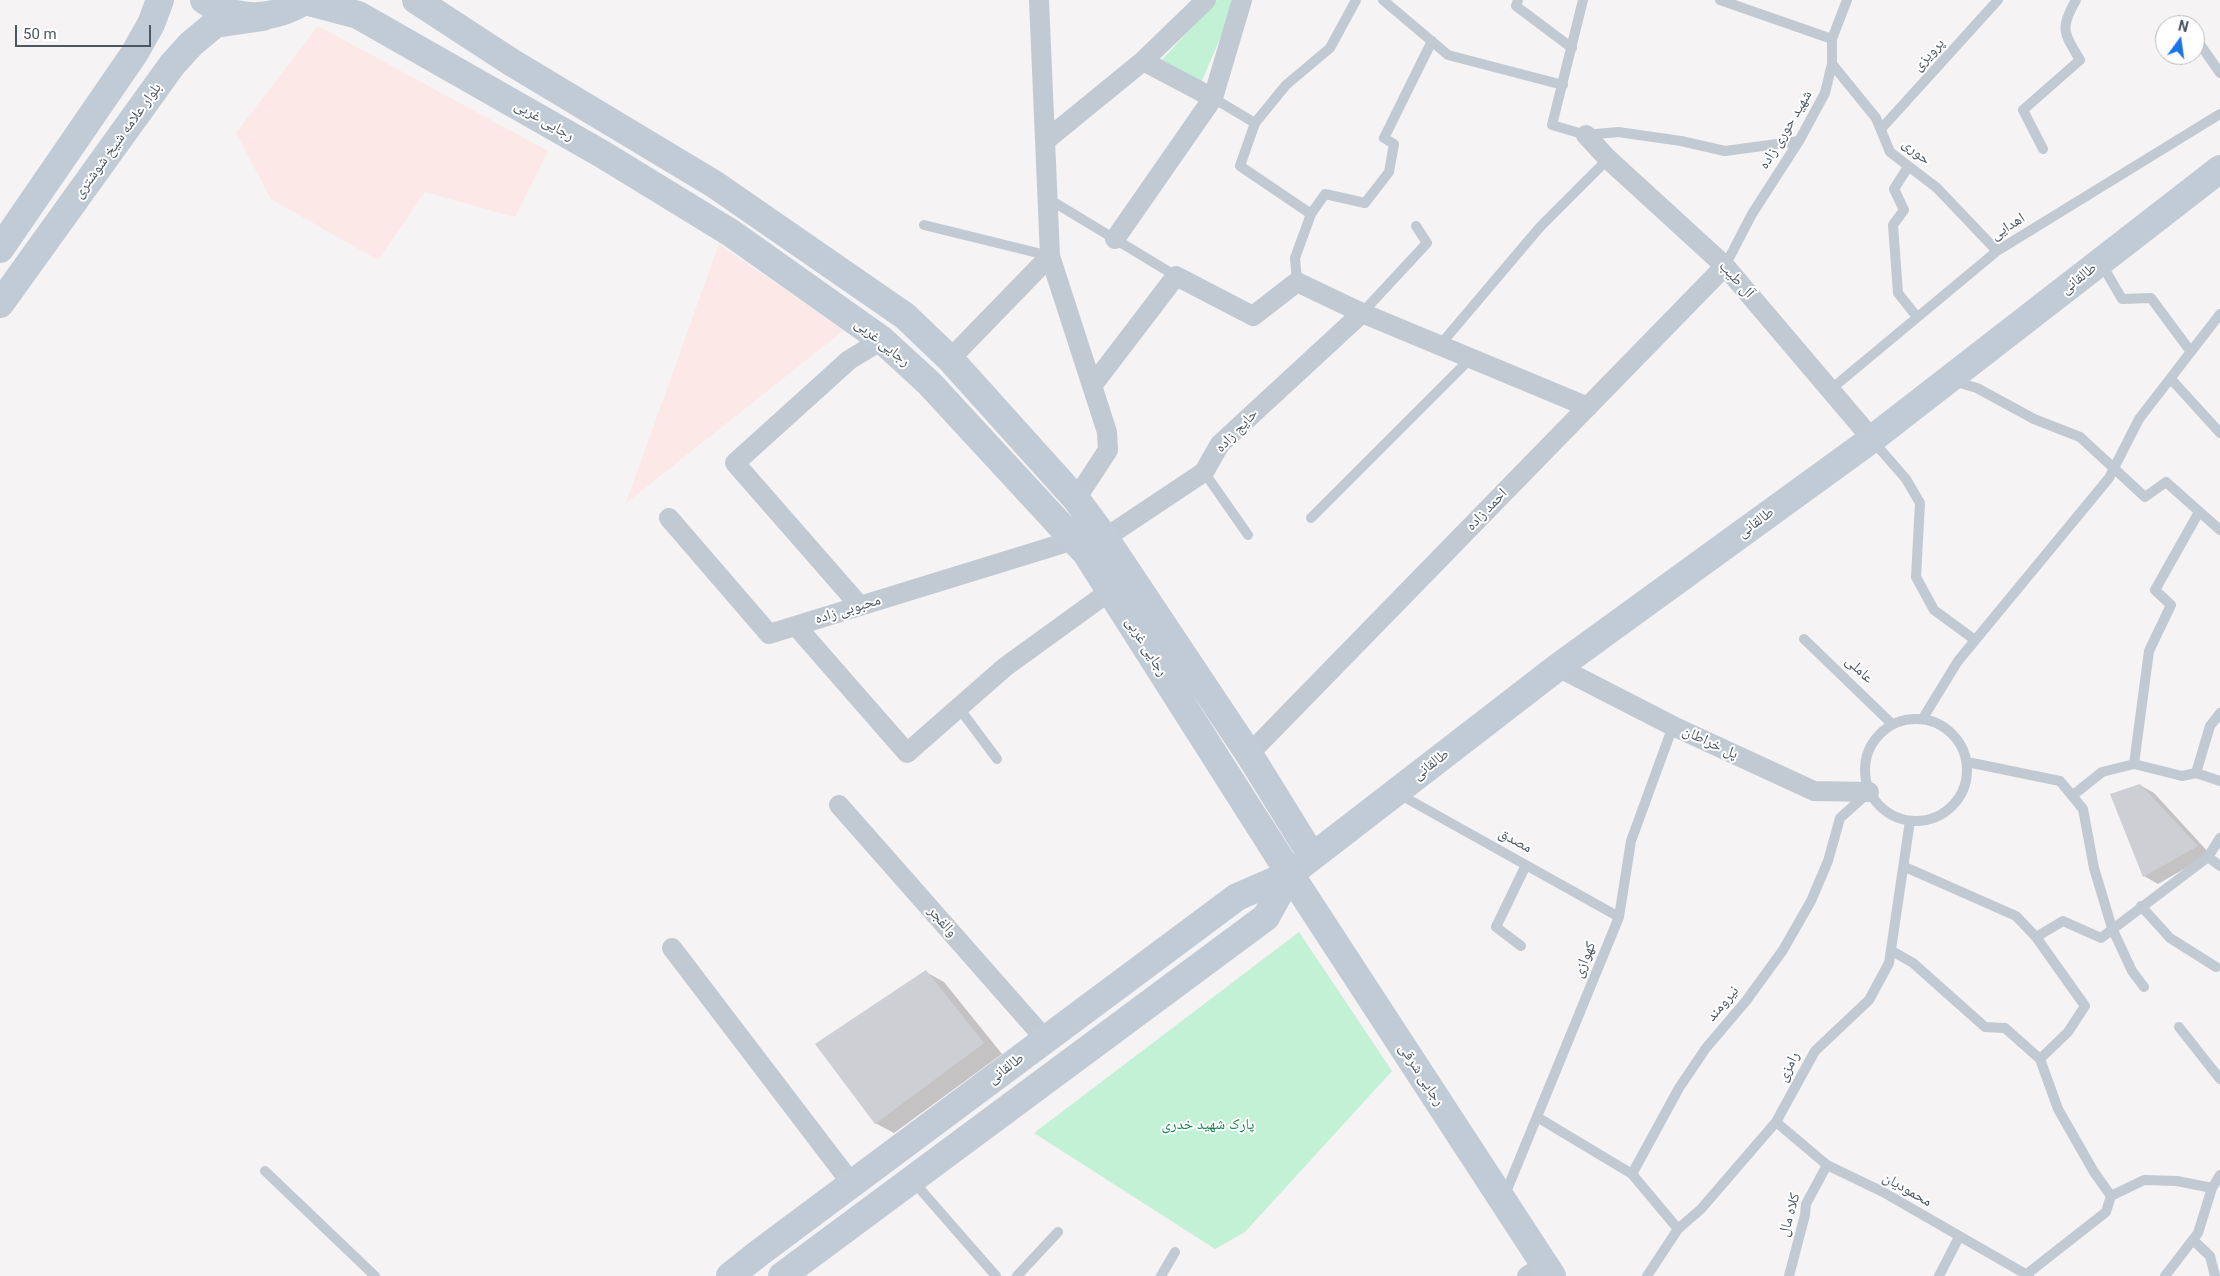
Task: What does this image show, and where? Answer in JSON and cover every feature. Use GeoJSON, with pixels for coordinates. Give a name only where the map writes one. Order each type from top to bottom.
{"type":"FeatureCollection","features":[{"type":"Feature","properties":{"kind":"main road"},"geometry":{"type":"LineString","coordinates":[[0,249],[134,54],[151,24],[160,0]]}},
{"type":"Feature","properties":{"kind":"main road"},"geometry":{"type":"LineString","coordinates":[[204,0],[217,9],[240,16],[263,17],[285,12],[306,0]]}},
{"type":"Feature","properties":{"kind":"main road","name":"رجایی غربی"},"geometry":{"type":"LineString","coordinates":[[306,0],[358,14],[602,154],[731,233],[882,340],[929,382],[1086,553],[1290,874]]}},
{"type":"Feature","properties":{"kind":"main road","name":"رجایی غربی"},"geometry":{"type":"LineString","coordinates":[[416,0],[511,62],[714,184],[905,316],[950,359],[1076,499],[1105,538],[1249,754],[1312,856]]}},
{"type":"Feature","properties":{"kind":"main road","name":"بلوار علامه شیخ شوشتری"},"geometry":{"type":"LineString","coordinates":[[0,304],[172,65],[191,44],[216,24],[263,17]]}},
{"type":"Feature","properties":{"kind":"main road","name":"طالقانی"},"geometry":{"type":"LineString","coordinates":[[730,1276],[1237,898],[1290,874],[1558,668],[1949,381],[2220,170]]}},
{"type":"Feature","properties":{"kind":"main road"},"geometry":{"type":"LineString","coordinates":[[882,340],[905,316]]}},
{"type":"Feature","properties":{"kind":"main road","name":"طالقانی"},"geometry":{"type":"LineString","coordinates":[[782,1276],[1266,917],[1290,874]]}},
{"type":"Feature","properties":{"kind":"main road","name":"رجایی شرقی"},"geometry":{"type":"LineString","coordinates":[[1290,874],[1502,1200],[1542,1272]]}},
{"type":"Feature","properties":{"kind":"street"},"geometry":{"type":"LineString","coordinates":[[1039,0],[1050,256],[1107,432],[1108,450],[1076,499]]}},
{"type":"Feature","properties":{"kind":"street"},"geometry":{"type":"LineString","coordinates":[[1045,141],[1143,61],[1206,0]]}},
{"type":"Feature","properties":{"kind":"street"},"geometry":{"type":"LineString","coordinates":[[1115,239],[1213,98],[1242,0]]}},
{"type":"Feature","properties":{"kind":"street"},"geometry":{"type":"LineString","coordinates":[[1143,61],[1213,98]]}},
{"type":"Feature","properties":{"kind":"street","name":"آل طیب"},"geometry":{"type":"LineString","coordinates":[[1586,135],[1608,159],[1725,266],[1872,439]]}},
{"type":"Feature","properties":{"kind":"street"},"geometry":{"type":"LineString","coordinates":[[950,359],[1050,256]]}},
{"type":"Feature","properties":{"kind":"street","name":"احمد زاده"},"geometry":{"type":"LineString","coordinates":[[1249,754],[1725,266]]}},
{"type":"Feature","properties":{"kind":"street"},"geometry":{"type":"LineString","coordinates":[[1092,386],[1176,276],[1253,316],[1297,282],[1362,312],[1588,407]]}},
{"type":"Feature","properties":{"kind":"street","name":"حایج زاده"},"geometry":{"type":"LineString","coordinates":[[1105,538],[1204,472],[1220,444],[1362,312]]}},
{"type":"Feature","properties":{"kind":"street"},"geometry":{"type":"LineString","coordinates":[[860,606],[735,463],[849,360],[882,340]]}},
{"type":"Feature","properties":{"kind":"street","name":"محبوبی زاده"},"geometry":{"type":"LineString","coordinates":[[669,518],[769,634],[1074,540]]}},
{"type":"Feature","properties":{"kind":"street"},"geometry":{"type":"LineString","coordinates":[[796,626],[907,753],[1005,667],[1110,591]]}},
{"type":"Feature","properties":{"kind":"street","name":"پل خراطان"},"geometry":{"type":"LineString","coordinates":[[1558,668],[1674,726],[1814,791],[1869,792]]}},
{"type":"Feature","properties":{"kind":"street","name":"والفجر"},"geometry":{"type":"LineString","coordinates":[[839,805],[1046,1040]]}},
{"type":"Feature","properties":{"kind":"street"},"geometry":{"type":"LineString","coordinates":[[672,948],[852,1184]]}},
{"type":"Feature","properties":{"kind":"lane"},"geometry":{"type":"LineString","coordinates":[[1311,214],[1240,166],[1255,123],[1286,85],[1330,48],[1356,0]]}},
{"type":"Feature","properties":{"kind":"lane"},"geometry":{"type":"LineString","coordinates":[[1383,0],[1448,55],[1563,84]]}},
{"type":"Feature","properties":{"kind":"lane"},"geometry":{"type":"LineString","coordinates":[[1518,0],[1516,6],[1572,48]]}},
{"type":"Feature","properties":{"kind":"lane"},"geometry":{"type":"LineString","coordinates":[[1583,0],[1552,125],[1586,135],[1618,132],[1725,151],[1799,141]]}},
{"type":"Feature","properties":{"kind":"lane"},"geometry":{"type":"LineString","coordinates":[[1720,0],[1832,39]]}},
{"type":"Feature","properties":{"kind":"lane","name":"شهید حوری زاده"},"geometry":{"type":"LineString","coordinates":[[1725,266],[1752,214],[1799,141],[1825,93],[1832,64],[1832,39],[1847,0]]}},
{"type":"Feature","properties":{"kind":"lane","name":"پرویزی"},"geometry":{"type":"LineString","coordinates":[[1881,129],[1998,0]]}},
{"type":"Feature","properties":{"kind":"lane"},"geometry":{"type":"LineString","coordinates":[[2043,149],[2023,110],[2080,60],[2064,34],[2066,16],[2076,0]]}},
{"type":"Feature","properties":{"kind":"lane"},"geometry":{"type":"LineString","coordinates":[[1297,282],[1295,258],[1311,214],[1325,194],[1365,203],[1389,172],[1394,144],[1384,138],[1432,41]]}},
{"type":"Feature","properties":{"kind":"lane"},"geometry":{"type":"LineString","coordinates":[[2205,52],[2220,73]]}},
{"type":"Feature","properties":{"kind":"lane","name":"حوری"},"geometry":{"type":"LineString","coordinates":[[1832,64],[1876,118],[1890,152],[1937,188],[1997,251]]}},
{"type":"Feature","properties":{"kind":"lane"},"geometry":{"type":"LineString","coordinates":[[1213,98],[1255,123]]}},
{"type":"Feature","properties":{"kind":"lane","name":"اهدایی"},"geometry":{"type":"LineString","coordinates":[[1830,390],[1997,251],[2220,114]]}},
{"type":"Feature","properties":{"kind":"lane"},"geometry":{"type":"LineString","coordinates":[[1440,345],[1540,226],[1608,159]]}},
{"type":"Feature","properties":{"kind":"lane"},"geometry":{"type":"LineString","coordinates":[[1908,167],[1894,189],[1904,210],[1893,225],[1898,294],[1917,317]]}},
{"type":"Feature","properties":{"kind":"lane"},"geometry":{"type":"LineString","coordinates":[[1047,198],[1176,276]]}},
{"type":"Feature","properties":{"kind":"lane"},"geometry":{"type":"LineString","coordinates":[[924,225],[1050,256]]}},
{"type":"Feature","properties":{"kind":"lane"},"geometry":{"type":"LineString","coordinates":[[1362,312],[1428,243],[1416,226]]}},
{"type":"Feature","properties":{"kind":"lane"},"geometry":{"type":"LineString","coordinates":[[2100,263],[2122,299],[2151,298],[2191,352]]}},
{"type":"Feature","properties":{"kind":"lane"},"geometry":{"type":"LineString","coordinates":[[1923,718],[1958,661],[2109,478],[2139,419],[2220,314]]}},
{"type":"Feature","properties":{"kind":"lane"},"geometry":{"type":"LineString","coordinates":[[1311,518],[1471,358]]}},
{"type":"Feature","properties":{"kind":"lane"},"geometry":{"type":"LineString","coordinates":[[2170,379],[2220,433]]}},
{"type":"Feature","properties":{"kind":"lane"},"geometry":{"type":"LineString","coordinates":[[1949,381],[1977,388],[2034,418],[2080,437],[2145,497],[2166,482],[2220,530]]}},
{"type":"Feature","properties":{"kind":"lane"},"geometry":{"type":"LineString","coordinates":[[1872,439],[1906,479],[1920,503],[1916,577],[1934,610],[1975,640]]}},
{"type":"Feature","properties":{"kind":"lane"},"geometry":{"type":"LineString","coordinates":[[1204,472],[1248,535]]}},
{"type":"Feature","properties":{"kind":"lane"},"geometry":{"type":"LineString","coordinates":[[2134,764],[2149,651],[2171,605],[2155,590],[2199,512]]}},
{"type":"Feature","properties":{"kind":"lane","name":"عاملی"},"geometry":{"type":"LineString","coordinates":[[1804,639],[1892,724]]}},
{"type":"Feature","properties":{"kind":"lane"},"geometry":{"type":"LineString","coordinates":[[959,708],[997,759]]}},
{"type":"Feature","properties":{"kind":"lane"},"geometry":{"type":"LineString","coordinates":[[2196,773],[2210,726],[2220,714]]}},
{"type":"Feature","properties":{"kind":"lane"},"geometry":{"type":"LineString","coordinates":[[1923,718],[1938,723],[1952,732],[1962,746],[1967,762],[1967,778],[1953,805],[1941,815],[1934,818],[1910,821],[1894,816],[1879,806],[1869,792],[1864,777],[1864,761],[1874,740],[1892,724],[1907,719],[1923,718]]}},
{"type":"Feature","properties":{"kind":"lane","name":"کهوازی"},"geometry":{"type":"LineString","coordinates":[[1502,1200],[1618,917],[1631,841],[1674,726]]}},
{"type":"Feature","properties":{"kind":"lane"},"geometry":{"type":"LineString","coordinates":[[1967,762],[2060,781],[2083,809],[2094,868],[2112,928],[2132,971],[2144,988]]}},
{"type":"Feature","properties":{"kind":"lane"},"geometry":{"type":"LineString","coordinates":[[2072,796],[2102,772],[2134,764],[2182,776],[2196,773],[2220,781]]}},
{"type":"Feature","properties":{"kind":"lane","name":"مصدق"},"geometry":{"type":"LineString","coordinates":[[1396,792],[1618,917]]}},
{"type":"Feature","properties":{"kind":"lane","name":"نیرومند"},"geometry":{"type":"LineString","coordinates":[[1632,1174],[1684,1080],[1706,1048],[1746,1001],[1783,950],[1811,901],[1828,861],[1840,818],[1869,792]]}},
{"type":"Feature","properties":{"kind":"lane","name":"رامزی"},"geometry":{"type":"LineString","coordinates":[[1647,1276],[1678,1229],[1701,1209],[1776,1122],[1815,1050],[1869,1000],[1889,963],[1892,951],[1910,821]]}},
{"type":"Feature","properties":{"kind":"lane"},"geometry":{"type":"LineString","coordinates":[[2036,937],[2063,920],[2100,938],[2208,857],[2220,838]]}},
{"type":"Feature","properties":{"kind":"lane"},"geometry":{"type":"LineString","coordinates":[[2208,857],[2220,866]]}},
{"type":"Feature","properties":{"kind":"lane"},"geometry":{"type":"LineString","coordinates":[[1521,946],[1496,927],[1526,865]]}},
{"type":"Feature","properties":{"kind":"lane"},"geometry":{"type":"LineString","coordinates":[[1904,867],[2016,916],[2036,937],[2085,1006],[2068,1032],[2040,1059]]}},
{"type":"Feature","properties":{"kind":"lane"},"geometry":{"type":"LineString","coordinates":[[2141,906],[2170,938],[2216,967]]}},
{"type":"Feature","properties":{"kind":"lane"},"geometry":{"type":"LineString","coordinates":[[1892,951],[1913,963],[1985,1027],[2005,1028],[2040,1059],[2058,1109],[2094,1172],[2111,1196]]}},
{"type":"Feature","properties":{"kind":"lane"},"geometry":{"type":"LineString","coordinates":[[2179,1027],[2220,1079]]}},
{"type":"Feature","properties":{"kind":"lane"},"geometry":{"type":"LineString","coordinates":[[1537,1117],[1632,1174],[1678,1229]]}},
{"type":"Feature","properties":{"kind":"lane","name":"محمودیان"},"geometry":{"type":"LineString","coordinates":[[1776,1122],[1827,1164],[1882,1192],[2028,1275]]}},
{"type":"Feature","properties":{"kind":"lane","name":"کلاه مال"},"geometry":{"type":"LineString","coordinates":[[1789,1276],[1806,1215],[1806,1204],[1827,1164]]}},
{"type":"Feature","properties":{"kind":"lane"},"geometry":{"type":"LineString","coordinates":[[265,1171],[375,1276]]}},
{"type":"Feature","properties":{"kind":"lane"},"geometry":{"type":"LineString","coordinates":[[2165,1276],[2198,1233],[2212,1188],[2220,1175]]}},
{"type":"Feature","properties":{"kind":"lane"},"geometry":{"type":"LineString","coordinates":[[912,1179],[996,1276]]}},
{"type":"Feature","properties":{"kind":"lane"},"geometry":{"type":"LineString","coordinates":[[2028,1275],[2106,1212],[2111,1196],[2144,1180],[2177,1181],[2212,1188]]}},
{"type":"Feature","properties":{"kind":"lane"},"geometry":{"type":"LineString","coordinates":[[1017,1276],[1058,1232]]}},
{"type":"Feature","properties":{"kind":"lane"},"geometry":{"type":"LineString","coordinates":[[1939,1276],[1959,1237]]}},
{"type":"Feature","properties":{"kind":"lane"},"geometry":{"type":"LineString","coordinates":[[2193,1240],[2210,1256],[2214,1276]]}},
{"type":"Feature","properties":{"kind":"lane"},"geometry":{"type":"LineString","coordinates":[[1161,1276],[1175,1252]]}},
{"type":"Feature","properties":{"kind":"shaded area"},"geometry":{"type":"Polygon","coordinates":[[[318,26],[548,151],[515,217],[425,192],[378,260],[271,199],[236,133],[318,26]]]}},
{"type":"Feature","properties":{"kind":"shaded area"},"geometry":{"type":"Polygon","coordinates":[[[719,244],[844,330],[626,503],[719,244]]]}},
{"type":"Feature","properties":{"kind":"green space"},"geometry":{"type":"Polygon","coordinates":[[[1217,0],[1231,0],[1231,13],[1201,83],[1162,60],[1217,0]]]}},
{"type":"Feature","properties":{"kind":"green space","name":"پارک شهید خدری"},"geometry":{"type":"Polygon","coordinates":[[[1299,932],[1392,1071],[1245,1232],[1215,1249],[1034,1133],[1299,932]]]}},
{"type":"Feature","properties":{"kind":"building"},"geometry":{"type":"Polygon","coordinates":[[[2140,784],[2198,846],[2143,877],[2110,794],[2140,784]]]}},
{"type":"Feature","properties":{"kind":"building"},"geometry":{"type":"Polygon","coordinates":[[[926,970],[984,1043],[875,1124],[815,1044],[926,970]]]}}]}
